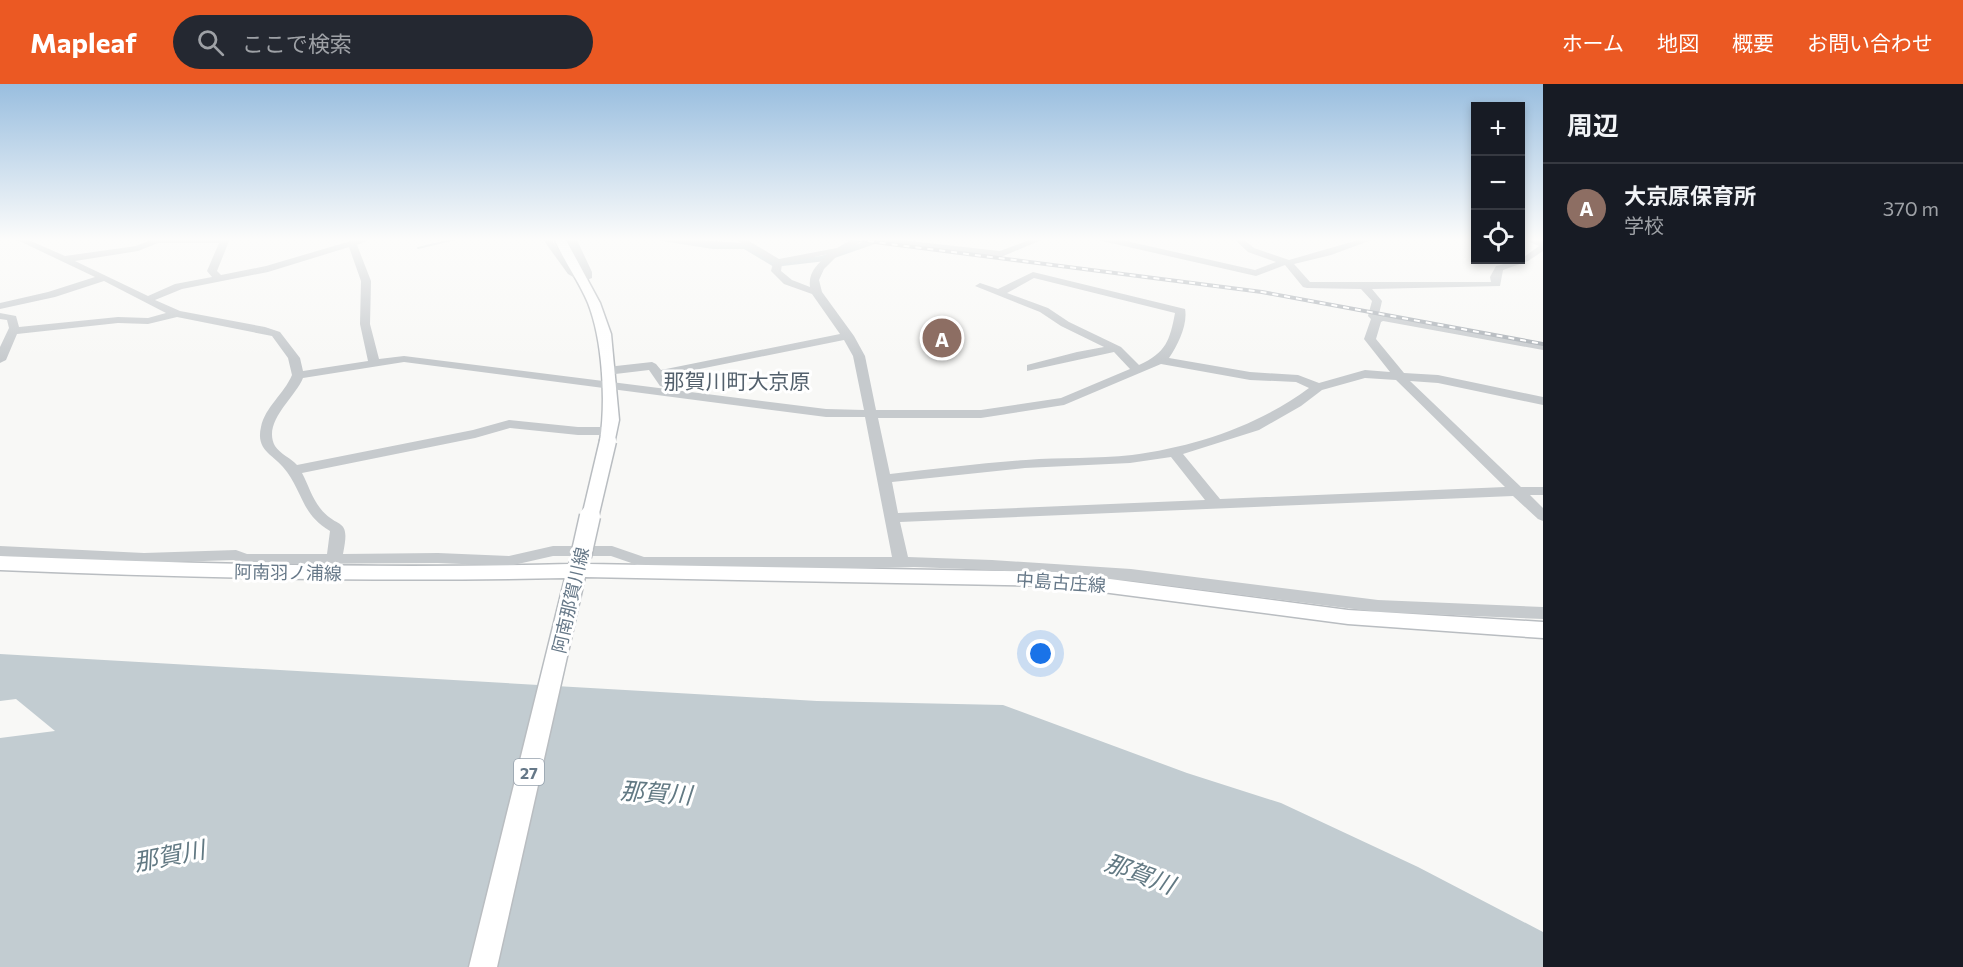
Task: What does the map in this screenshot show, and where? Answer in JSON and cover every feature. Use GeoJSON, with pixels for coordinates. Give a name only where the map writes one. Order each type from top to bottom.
{"type":"FeatureCollection","features":[{"type":"Feature","properties":{"kind":"main road","name":"阿南那賀川線"},"geometry":{"type":"LineString","coordinates":[[483,967],[609,436],[604,334],[594,303],[582,279]]}},
{"type":"Feature","properties":{"kind":"main road","name":"阿南羽ノ浦線"},"geometry":{"type":"LineString","coordinates":[[0,563],[121,569],[439,571],[578,568]]}},
{"type":"Feature","properties":{"kind":"main road","name":"中島古庄線"},"geometry":{"type":"LineString","coordinates":[[578,568],[1067,580],[1348,617],[1426,624],[1539,627]]}},
{"type":"Feature","properties":{"kind":"street"},"geometry":{"type":"LineString","coordinates":[[0,306],[51,295],[98,279]]}},
{"type":"Feature","properties":{"kind":"street"},"geometry":{"type":"LineString","coordinates":[[109,279],[177,314],[265,330],[281,338],[294,358],[298,375],[271,416],[266,440],[275,457],[294,471],[318,518],[338,528],[342,559]]}},
{"type":"Feature","properties":{"kind":"street"},"geometry":{"type":"LineString","coordinates":[[147,300],[179,286],[212,279]]}},
{"type":"Feature","properties":{"kind":"street"},"geometry":{"type":"LineString","coordinates":[[365,279],[364,324],[374,363]]}},
{"type":"Feature","properties":{"kind":"street"},"geometry":{"type":"LineString","coordinates":[[785,279],[794,285],[814,291]]}},
{"type":"Feature","properties":{"kind":"street"},"geometry":{"type":"LineString","coordinates":[[813,279],[814,291],[848,336],[859,356],[901,563]]}},
{"type":"Feature","properties":{"kind":"street"},"geometry":{"type":"LineString","coordinates":[[1000,292],[1023,279]]}},
{"type":"Feature","properties":{"kind":"street"},"geometry":{"type":"LineString","coordinates":[[298,375],[404,359],[826,413],[981,414],[999,409],[1044,406],[1093,390],[1160,360],[1167,353],[1178,326],[1181,311],[1054,279]]}},
{"type":"Feature","properties":{"kind":"street"},"geometry":{"type":"LineString","coordinates":[[1302,279],[1307,285],[1364,286],[1492,285],[1496,284],[1495,279]]}},
{"type":"Feature","properties":{"kind":"street"},"geometry":{"type":"LineString","coordinates":[[980,286],[1036,305],[1065,324],[1117,349],[1137,369]]}},
{"type":"Feature","properties":{"kind":"street"},"geometry":{"type":"LineString","coordinates":[[1364,286],[1377,301],[1373,316],[1543,347]]}},
{"type":"Feature","properties":{"kind":"street"},"geometry":{"type":"LineString","coordinates":[[13,331],[118,320],[148,321],[177,314]]}},
{"type":"Feature","properties":{"kind":"street"},"geometry":{"type":"LineString","coordinates":[[0,316],[12,318],[13,331],[0,360]]}},
{"type":"Feature","properties":{"kind":"street"},"geometry":{"type":"LineString","coordinates":[[1379,318],[1370,339],[1400,375],[1543,516]]}},
{"type":"Feature","properties":{"kind":"street"},"geometry":{"type":"LineString","coordinates":[[658,374],[848,336]]}},
{"type":"Feature","properties":{"kind":"street"},"geometry":{"type":"LineString","coordinates":[[1031,368],[1098,350],[1117,349]]}},
{"type":"Feature","properties":{"kind":"street"},"geometry":{"type":"LineString","coordinates":[[1160,360],[1250,376],[1298,379],[1318,387]]}},
{"type":"Feature","properties":{"kind":"street"},"geometry":{"type":"LineString","coordinates":[[607,371],[652,366],[667,388],[666,394]]}},
{"type":"Feature","properties":{"kind":"street"},"geometry":{"type":"LineString","coordinates":[[884,479],[1025,464],[1130,459],[1174,452],[1254,427],[1297,403],[1318,387],[1365,374],[1438,379],[1543,400]]}},
{"type":"Feature","properties":{"kind":"street"},"geometry":{"type":"LineString","coordinates":[[294,471],[475,434],[509,424],[609,436]]}},
{"type":"Feature","properties":{"kind":"street"},"geometry":{"type":"LineString","coordinates":[[1174,452],[1216,504]]}},
{"type":"Feature","properties":{"kind":"street"},"geometry":{"type":"LineString","coordinates":[[892,518],[1543,491]]}},
{"type":"Feature","properties":{"kind":"street"},"geometry":{"type":"LineString","coordinates":[[0,551],[144,558],[236,555],[241,556],[241,559],[500,560],[526,559],[553,550],[612,550],[643,562],[901,563],[1049,568],[1131,575],[1378,606],[1543,613]]}},
{"type":"Feature","properties":{"kind":"street"},"geometry":{"type":"LineString","coordinates":[[342,559],[439,571],[500,560]]}},
{"type":"Feature","properties":{"kind":"street"},"geometry":{"type":"LineString","coordinates":[[901,563],[961,572],[974,577]]}},
{"type":"Feature","properties":{"kind":"water","name":"那賀川"},"geometry":{"type":"Polygon","coordinates":[[[0,654],[817,701],[1003,705],[1187,773],[1281,803],[1418,867],[1543,932],[1543,967],[0,967],[0,738],[55,731],[16,699],[0,701],[0,654]]]}},
{"type":"Feature","properties":{"kind":"railway"},"geometry":{"type":"LineString","coordinates":[[1163,279],[1262,292],[1543,344]]}},
{"type":"Feature","properties":{"kind":"place","name":"大京原保育所"},"geometry":{"type":"Point","coordinates":[942,338]}},
{"type":"Feature","properties":{"kind":"district","name":"那賀川町大京原"},"geometry":{"type":"Point","coordinates":[737,380]}}]}
